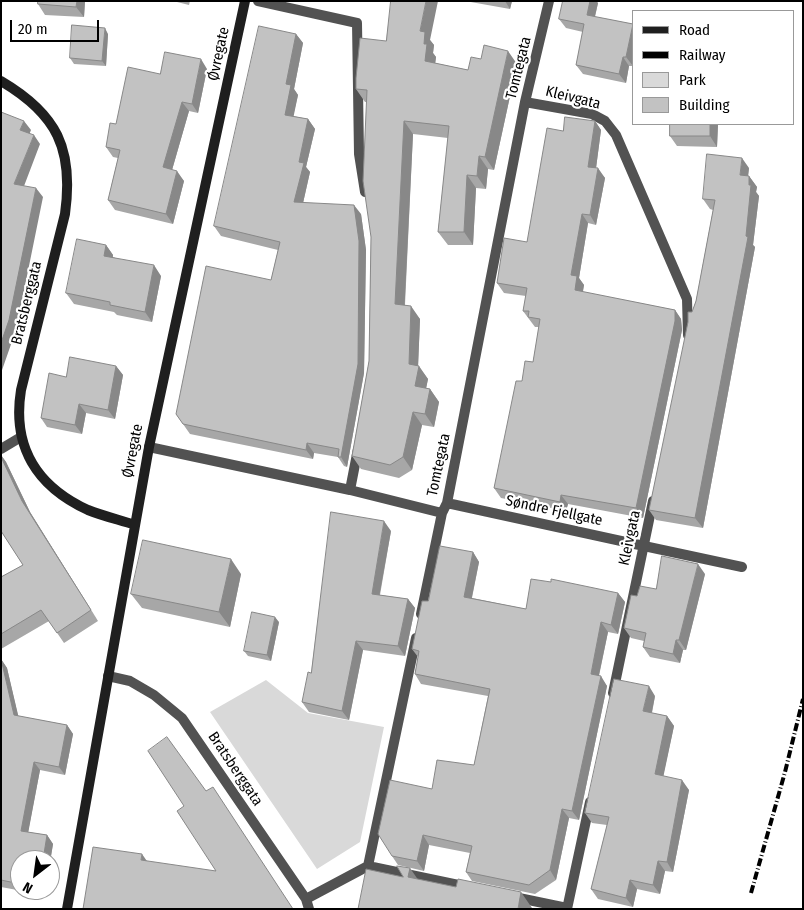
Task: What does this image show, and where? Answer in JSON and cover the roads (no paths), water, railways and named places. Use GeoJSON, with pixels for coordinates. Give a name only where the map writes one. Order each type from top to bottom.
{"type":"FeatureCollection","features":[{"type":"Feature","properties":{"kind":"street","name":"Øvregate"},"geometry":{"type":"LineString","coordinates":[[67,909],[149,447],[245,1]]}},
{"type":"Feature","properties":{"kind":"street"},"geometry":{"type":"LineString","coordinates":[[258,1],[357,23],[358,154],[367,206]]}},
{"type":"Feature","properties":{"kind":"street","name":"Tomtegata"},"geometry":{"type":"LineString","coordinates":[[368,866],[442,513],[447,503],[525,102],[549,1]]}},
{"type":"Feature","properties":{"kind":"street","name":"Bratsberggata"},"geometry":{"type":"LineString","coordinates":[[1,80],[25,95],[49,118],[57,133],[63,152],[68,193],[65,214],[21,390],[18,423],[21,437],[36,470],[69,499],[88,510],[135,525]]}},
{"type":"Feature","properties":{"kind":"street","name":"Kleivgata"},"geometry":{"type":"LineString","coordinates":[[525,102],[592,114],[605,121],[616,135],[687,299],[689,331],[687,341]]}},
{"type":"Feature","properties":{"kind":"street"},"geometry":{"type":"LineString","coordinates":[[1,449],[21,437]]}},
{"type":"Feature","properties":{"kind":"street"},"geometry":{"type":"LineString","coordinates":[[350,490],[359,441]]}},
{"type":"Feature","properties":{"kind":"street"},"geometry":{"type":"LineString","coordinates":[[149,447],[350,490],[442,513]]}},
{"type":"Feature","properties":{"kind":"street","name":"Kleivgata"},"geometry":{"type":"LineString","coordinates":[[610,708],[656,487]]}},
{"type":"Feature","properties":{"kind":"street","name":"Søndre Fjellgate"},"geometry":{"type":"LineString","coordinates":[[447,503],[742,567]]}},
{"type":"Feature","properties":{"kind":"street","name":"Bratsberggata"},"geometry":{"type":"LineString","coordinates":[[108,676],[130,682],[154,694],[182,718],[308,904]]}},
{"type":"Feature","properties":{"kind":"street"},"geometry":{"type":"LineString","coordinates":[[501,894],[567,908],[592,794]]}},
{"type":"Feature","properties":{"kind":"street"},"geometry":{"type":"LineString","coordinates":[[308,904],[368,866],[482,890]]}},
{"type":"Feature","properties":{"kind":"railway"},"geometry":{"type":"LineString","coordinates":[[751,893],[785,772],[803,699]]}}]}
